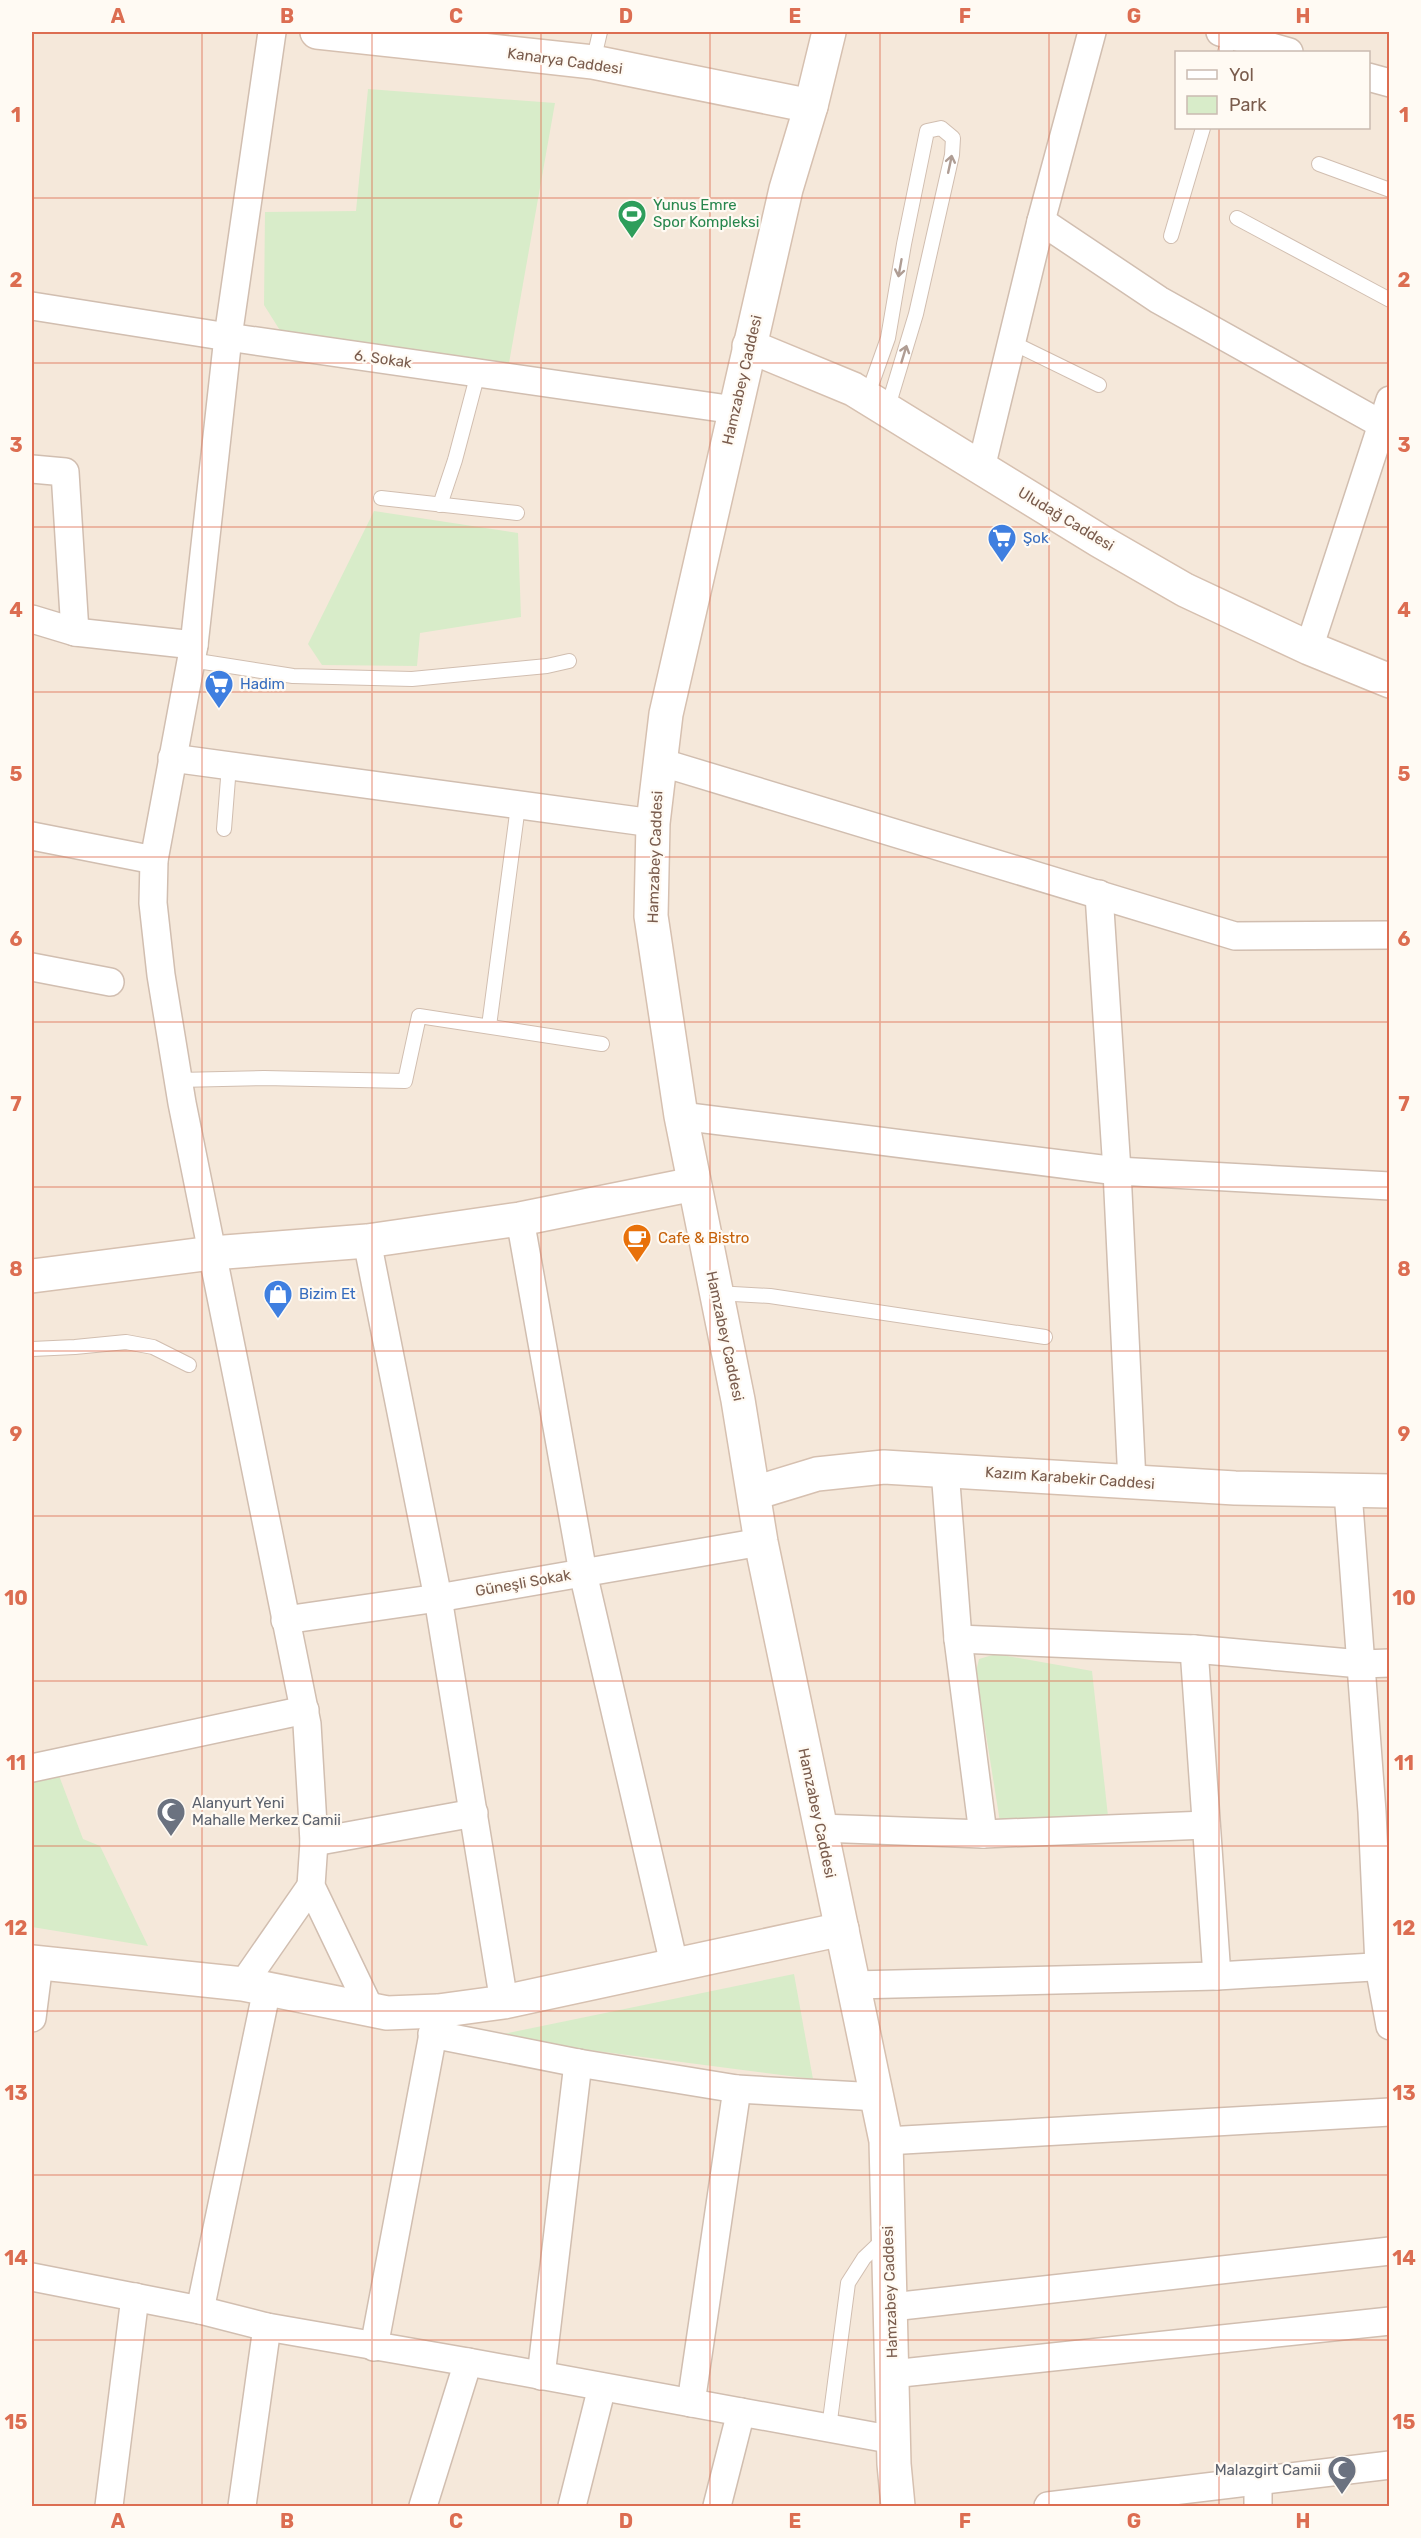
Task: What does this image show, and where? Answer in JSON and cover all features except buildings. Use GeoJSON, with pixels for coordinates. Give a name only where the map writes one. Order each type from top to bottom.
{"type":"FeatureCollection","features":[{"type":"Feature","properties":{"kind":"street"},"geometry":{"type":"LineString","coordinates":[[200,2310],[255,1986],[311,1886],[314,1842],[305,1710],[285,1620],[178,1080],[155,923],[153,860],[193,652],[228,337],[273,32]]}},
{"type":"Feature","properties":{"kind":"street","name":"Kanarya Caddesi"},"geometry":{"type":"LineString","coordinates":[[316,32],[597,47],[811,106]]}},
{"type":"Feature","properties":{"kind":"street","name":"Hamzabey Caddesi"},"geometry":{"type":"LineString","coordinates":[[829,32],[811,106],[786,189],[666,714],[653,823],[651,916],[681,1116],[754,1493],[761,1542],[886,2141],[894,2440],[898,2506]]}},
{"type":"Feature","properties":{"kind":"street"},"geometry":{"type":"LineString","coordinates":[[981,468],[1041,221],[1092,32]]}},
{"type":"Feature","properties":{"kind":"street"},"geometry":{"type":"LineString","coordinates":[[1225,40],[1284,51]]}},
{"type":"Feature","properties":{"kind":"street"},"geometry":{"type":"LineString","coordinates":[[1370,78],[1389,83]]}},
{"type":"Feature","properties":{"kind":"street"},"geometry":{"type":"LineString","coordinates":[[1041,221],[1159,300],[1387,417],[1308,648]]}},
{"type":"Feature","properties":{"kind":"street","name":"6. Sokak"},"geometry":{"type":"LineString","coordinates":[[32,306],[228,337],[735,410]]}},
{"type":"Feature","properties":{"kind":"street","name":"Uludağ Caddesi"},"geometry":{"type":"LineString","coordinates":[[749,346],[853,389],[1185,590],[1308,648],[1389,681]]}},
{"type":"Feature","properties":{"kind":"street"},"geometry":{"type":"LineString","coordinates":[[32,469],[64,472],[75,632]]}},
{"type":"Feature","properties":{"kind":"street"},"geometry":{"type":"LineString","coordinates":[[32,619],[75,632],[193,652]]}},
{"type":"Feature","properties":{"kind":"street"},"geometry":{"type":"LineString","coordinates":[[172,758],[653,823]]}},
{"type":"Feature","properties":{"kind":"street"},"geometry":{"type":"LineString","coordinates":[[660,762],[1235,936],[1389,935]]}},
{"type":"Feature","properties":{"kind":"street"},"geometry":{"type":"LineString","coordinates":[[32,836],[153,860]]}},
{"type":"Feature","properties":{"kind":"street"},"geometry":{"type":"LineString","coordinates":[[1099,894],[1117,1171],[1132,1482]]}},
{"type":"Feature","properties":{"kind":"street"},"geometry":{"type":"LineString","coordinates":[[32,967],[110,982]]}},
{"type":"Feature","properties":{"kind":"street"},"geometry":{"type":"LineString","coordinates":[[681,1116],[1117,1171],[1389,1186]]}},
{"type":"Feature","properties":{"kind":"street"},"geometry":{"type":"LineString","coordinates":[[32,1276],[212,1253],[368,1240],[520,1219],[694,1184]]}},
{"type":"Feature","properties":{"kind":"street"},"geometry":{"type":"LineString","coordinates":[[520,1219],[583,1573],[674,1964]]}},
{"type":"Feature","properties":{"kind":"street"},"geometry":{"type":"LineString","coordinates":[[368,1240],[438,1598],[504,2002]]}},
{"type":"Feature","properties":{"kind":"street","name":"Kazım Karabekir Caddesi"},"geometry":{"type":"LineString","coordinates":[[754,1493],[817,1474],[884,1467],[1132,1482],[1347,1492],[1389,1491]]}},
{"type":"Feature","properties":{"kind":"street"},"geometry":{"type":"LineString","coordinates":[[945,1470],[958,1639],[983,1834]]}},
{"type":"Feature","properties":{"kind":"street"},"geometry":{"type":"LineString","coordinates":[[1347,1492],[1389,2026]]}},
{"type":"Feature","properties":{"kind":"street","name":"Güneşli Sokak"},"geometry":{"type":"LineString","coordinates":[[285,1620],[438,1598],[761,1542]]}},
{"type":"Feature","properties":{"kind":"street"},"geometry":{"type":"LineString","coordinates":[[958,1639],[1194,1649],[1361,1664],[1389,1663]]}},
{"type":"Feature","properties":{"kind":"street"},"geometry":{"type":"LineString","coordinates":[[1194,1649],[1217,1976]]}},
{"type":"Feature","properties":{"kind":"street"},"geometry":{"type":"LineString","coordinates":[[32,1768],[305,1710]]}},
{"type":"Feature","properties":{"kind":"street"},"geometry":{"type":"LineString","coordinates":[[314,1842],[474,1813]]}},
{"type":"Feature","properties":{"kind":"street"},"geometry":{"type":"LineString","coordinates":[[820,1828],[983,1834],[1206,1825]]}},
{"type":"Feature","properties":{"kind":"street"},"geometry":{"type":"LineString","coordinates":[[311,1886],[370,2009]]}},
{"type":"Feature","properties":{"kind":"street"},"geometry":{"type":"LineString","coordinates":[[435,2023],[504,2002],[842,1929]]}},
{"type":"Feature","properties":{"kind":"street"},"geometry":{"type":"LineString","coordinates":[[32,2018],[35,1963],[255,1986],[435,2023],[578,2063],[737,2089],[878,2097]]}},
{"type":"Feature","properties":{"kind":"street"},"geometry":{"type":"LineString","coordinates":[[854,1985],[1217,1976],[1384,1966]]}},
{"type":"Feature","properties":{"kind":"street"},"geometry":{"type":"LineString","coordinates":[[374,2347],[435,2023]]}},
{"type":"Feature","properties":{"kind":"street"},"geometry":{"type":"LineString","coordinates":[[541,2376],[578,2063]]}},
{"type":"Feature","properties":{"kind":"street"},"geometry":{"type":"LineString","coordinates":[[691,2403],[737,2089]]}},
{"type":"Feature","properties":{"kind":"street"},"geometry":{"type":"LineString","coordinates":[[886,2141],[1389,2112]]}},
{"type":"Feature","properties":{"kind":"street"},"geometry":{"type":"LineString","coordinates":[[892,2307],[1389,2252]]}},
{"type":"Feature","properties":{"kind":"street"},"geometry":{"type":"LineString","coordinates":[[32,2277],[200,2310],[267,2327],[894,2440]]}},
{"type":"Feature","properties":{"kind":"street"},"geometry":{"type":"LineString","coordinates":[[109,2506],[135,2298]]}},
{"type":"Feature","properties":{"kind":"street"},"geometry":{"type":"LineString","coordinates":[[892,2374],[1389,2321]]}},
{"type":"Feature","properties":{"kind":"street"},"geometry":{"type":"LineString","coordinates":[[242,2506],[267,2327]]}},
{"type":"Feature","properties":{"kind":"street"},"geometry":{"type":"LineString","coordinates":[[423,2506],[468,2362]]}},
{"type":"Feature","properties":{"kind":"street"},"geometry":{"type":"LineString","coordinates":[[572,2506],[602,2387]]}},
{"type":"Feature","properties":{"kind":"street"},"geometry":{"type":"LineString","coordinates":[[717,2506],[741,2412]]}},
{"type":"Feature","properties":{"kind":"street"},"geometry":{"type":"LineString","coordinates":[[1048,2506],[1258,2494],[1389,2465]]}},
{"type":"Feature","properties":{"kind":"lane"},"geometry":{"type":"LineString","coordinates":[[941,128],[953,138],[952,155],[916,314],[877,403],[904,244],[927,131],[941,128]]}},
{"type":"Feature","properties":{"kind":"lane"},"geometry":{"type":"LineString","coordinates":[[1172,236],[1203,129]]}},
{"type":"Feature","properties":{"kind":"lane"},"geometry":{"type":"LineString","coordinates":[[1319,164],[1389,190]]}},
{"type":"Feature","properties":{"kind":"lane"},"geometry":{"type":"LineString","coordinates":[[1237,218],[1389,300]]}},
{"type":"Feature","properties":{"kind":"lane"},"geometry":{"type":"LineString","coordinates":[[1011,342],[1100,385]]}},
{"type":"Feature","properties":{"kind":"lane"},"geometry":{"type":"LineString","coordinates":[[440,505],[455,460],[478,373]]}},
{"type":"Feature","properties":{"kind":"lane"},"geometry":{"type":"LineString","coordinates":[[381,498],[517,513]]}},
{"type":"Feature","properties":{"kind":"lane"},"geometry":{"type":"LineString","coordinates":[[193,652],[293,676],[412,679],[547,666],[569,661]]}},
{"type":"Feature","properties":{"kind":"lane"},"geometry":{"type":"LineString","coordinates":[[224,829],[230,766]]}},
{"type":"Feature","properties":{"kind":"lane"},"geometry":{"type":"LineString","coordinates":[[489,1026],[518,806]]}},
{"type":"Feature","properties":{"kind":"lane"},"geometry":{"type":"LineString","coordinates":[[178,1080],[264,1078],[405,1081],[419,1016],[602,1044]]}},
{"type":"Feature","properties":{"kind":"lane"},"geometry":{"type":"LineString","coordinates":[[716,1293],[770,1296],[1045,1337]]}},
{"type":"Feature","properties":{"kind":"lane"},"geometry":{"type":"LineString","coordinates":[[32,1349],[126,1342],[153,1347],[189,1365]]}},
{"type":"Feature","properties":{"kind":"lane"},"geometry":{"type":"LineString","coordinates":[[829,2428],[848,2283],[864,2258],[889,2235]]}},
{"type":"Feature","properties":{"kind":"shaded area"},"geometry":{"type":"Polygon","coordinates":[[[32,32],[1389,32],[1389,2506],[32,2506],[32,32]]]}},
{"type":"Feature","properties":{"kind":"green space"},"geometry":{"type":"Polygon","coordinates":[[[368,89],[555,103],[509,363],[281,332],[264,305],[265,212],[356,211],[368,89]]]}},
{"type":"Feature","properties":{"kind":"green space"},"geometry":{"type":"Polygon","coordinates":[[[374,511],[518,533],[521,617],[420,633],[417,666],[322,665],[308,644],[374,511]]]}},
{"type":"Feature","properties":{"kind":"green space"},"geometry":{"type":"Polygon","coordinates":[[[996,1654],[1092,1671],[1108,1816],[1000,1822],[976,1672],[979,1659],[996,1654]]]}},
{"type":"Feature","properties":{"kind":"green space"},"geometry":{"type":"Polygon","coordinates":[[[58,1773],[83,1839],[100,1846],[148,1946],[32,1927],[32,1780],[58,1773]]]}},
{"type":"Feature","properties":{"kind":"green space"},"geometry":{"type":"Polygon","coordinates":[[[794,1974],[813,2079],[489,2037],[794,1974]]]}},
{"type":"Feature","properties":{"kind":"place","name":"Yunus Emre Spor Kompleksi"},"geometry":{"type":"Point","coordinates":[632,240]}},
{"type":"Feature","properties":{"kind":"place","name":"Şok"},"geometry":{"type":"Point","coordinates":[1002,564]}},
{"type":"Feature","properties":{"kind":"place","name":"Hadim"},"geometry":{"type":"Point","coordinates":[219,710]}},
{"type":"Feature","properties":{"kind":"place","name":"Cafe & Bistro"},"geometry":{"type":"Point","coordinates":[637,1264]}},
{"type":"Feature","properties":{"kind":"place","name":"Bizim Et"},"geometry":{"type":"Point","coordinates":[278,1320]}},
{"type":"Feature","properties":{"kind":"place","name":"Alanyurt Yeni Mahalle Merkez Camii"},"geometry":{"type":"Point","coordinates":[171,1838]}},
{"type":"Feature","properties":{"kind":"place","name":"Malazgirt Camii"},"geometry":{"type":"Point","coordinates":[1342,2496]}}]}
